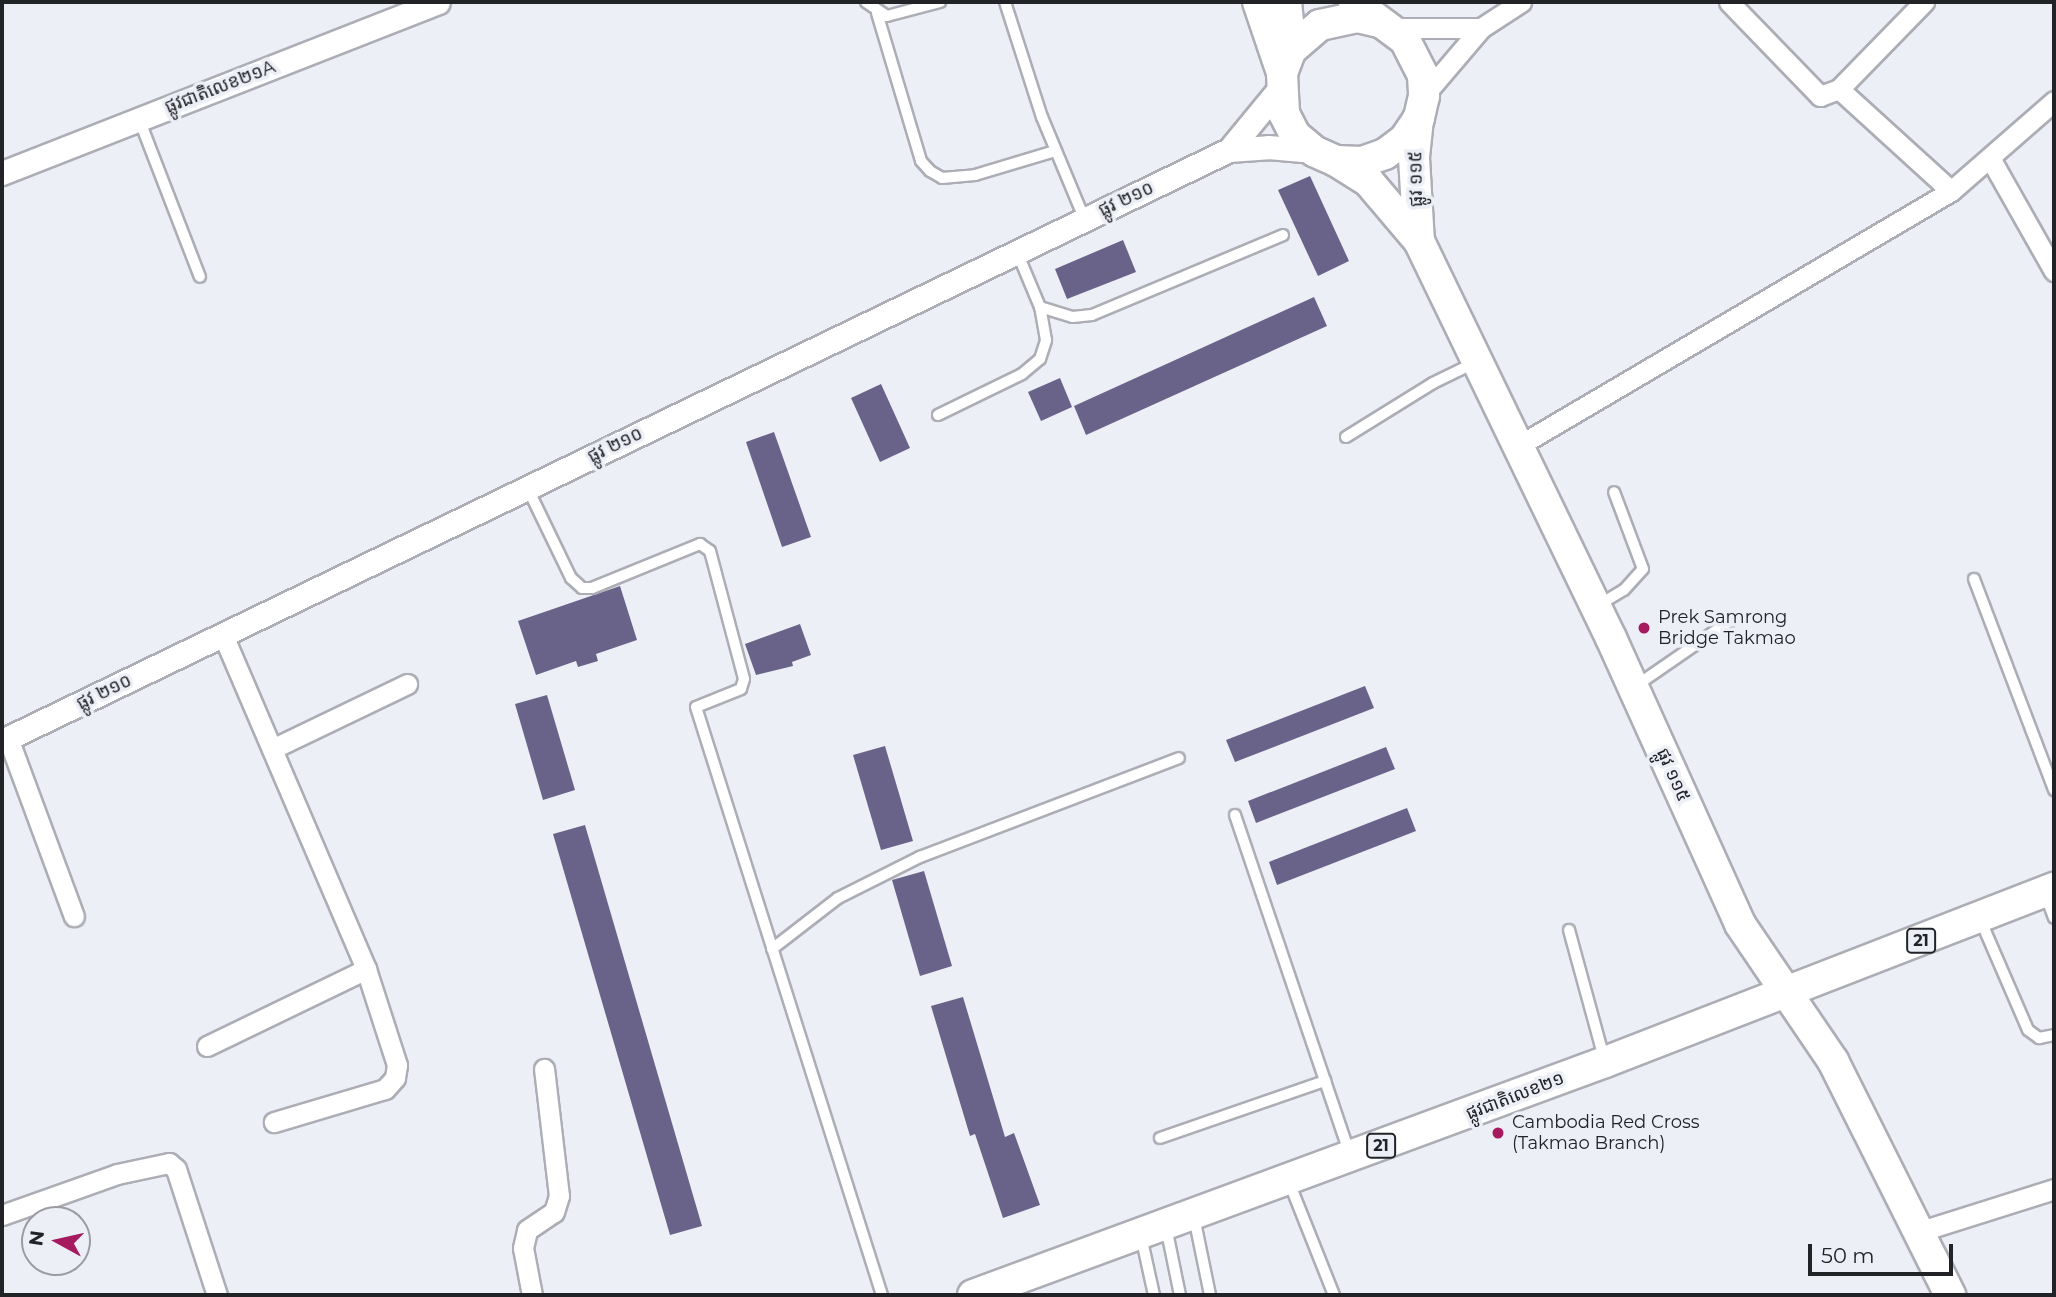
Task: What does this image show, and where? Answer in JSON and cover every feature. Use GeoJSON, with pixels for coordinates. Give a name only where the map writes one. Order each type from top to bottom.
{"type":"FeatureCollection","features":[{"type":"Feature","properties":{"kind":"main road"},"geometry":{"type":"LineString","coordinates":[[1258,2],[1284,70]]}},
{"type":"Feature","properties":{"kind":"main road"},"geometry":{"type":"LineString","coordinates":[[1286,2],[1284,113],[1295,135],[1325,156],[1362,162],[1385,154],[1405,139],[1421,107],[1416,56],[1369,17],[1328,2]]}},
{"type":"Feature","properties":{"kind":"main road"},"geometry":{"type":"LineString","coordinates":[[1284,70],[1320,25],[1369,17]]}},
{"type":"Feature","properties":{"kind":"main road","name":"ផ្លូវ ១១៥"},"geometry":{"type":"LineString","coordinates":[[1419,241],[1414,158],[1421,107]]}},
{"type":"Feature","properties":{"kind":"main road","name":"ផ្លូវ ១១៥"},"geometry":{"type":"LineString","coordinates":[[1325,156],[1369,182],[1419,241],[1596,607],[1740,923],[1833,1061],[1950,1295]]}},
{"type":"Feature","properties":{"kind":"main road","name":"ផ្លូវជាតិលេខ២១"},"geometry":{"type":"LineString","coordinates":[[973,1295],[1605,1062],[1979,918],[2051,899]]}},
{"type":"Feature","properties":{"kind":"street","name":"ផ្លូវជាតិលេខ២១A"},"geometry":{"type":"LineString","coordinates":[[2,173],[438,2]]}},
{"type":"Feature","properties":{"kind":"street"},"geometry":{"type":"LineString","coordinates":[[1421,107],[1481,28],[1521,2]]}},
{"type":"Feature","properties":{"kind":"street"},"geometry":{"type":"LineString","coordinates":[[1729,2],[1819,96],[1839,89],[1924,2]]}},
{"type":"Feature","properties":{"kind":"street"},"geometry":{"type":"LineString","coordinates":[[1369,17],[1481,28]]}},
{"type":"Feature","properties":{"kind":"street","name":"ផ្លូវ ២១០"},"geometry":{"type":"LineString","coordinates":[[1229,150],[1284,70]]}},
{"type":"Feature","properties":{"kind":"street"},"geometry":{"type":"LineString","coordinates":[[1839,89],[1951,191]]}},
{"type":"Feature","properties":{"kind":"street"},"geometry":{"type":"LineString","coordinates":[[1518,446],[1951,191],[2054,101]]}},
{"type":"Feature","properties":{"kind":"street","name":"ផ្លូវ ២១០"},"geometry":{"type":"LineString","coordinates":[[4,734],[223,635],[1229,150],[1268,147],[1325,156]]}},
{"type":"Feature","properties":{"kind":"street"},"geometry":{"type":"LineString","coordinates":[[1990,158],[2054,271]]}},
{"type":"Feature","properties":{"kind":"street"},"geometry":{"type":"LineString","coordinates":[[223,635],[366,970],[397,1065],[395,1078],[385,1088],[274,1122]]}},
{"type":"Feature","properties":{"kind":"street"},"geometry":{"type":"LineString","coordinates":[[272,749],[407,684]]}},
{"type":"Feature","properties":{"kind":"street"},"geometry":{"type":"LineString","coordinates":[[4,734],[74,916]]}},
{"type":"Feature","properties":{"kind":"street"},"geometry":{"type":"LineString","coordinates":[[207,1046],[366,970]]}},
{"type":"Feature","properties":{"kind":"street"},"geometry":{"type":"LineString","coordinates":[[532,1295],[523,1248],[527,1230],[554,1212],[559,1196],[544,1069]]}},
{"type":"Feature","properties":{"kind":"street"},"geometry":{"type":"LineString","coordinates":[[2,1215],[117,1174],[169,1163],[176,1169],[217,1295]]}},
{"type":"Feature","properties":{"kind":"street"},"geometry":{"type":"LineString","coordinates":[[1918,1232],[2054,1189]]}},
{"type":"Feature","properties":{"kind":"lane"},"geometry":{"type":"LineString","coordinates":[[866,2],[877,13],[887,16],[940,2]]}},
{"type":"Feature","properties":{"kind":"lane"},"geometry":{"type":"LineString","coordinates":[[1005,2],[1055,151],[1084,218]]}},
{"type":"Feature","properties":{"kind":"lane"},"geometry":{"type":"LineString","coordinates":[[877,13],[921,161],[930,172],[942,178],[975,175],[1055,151]]}},
{"type":"Feature","properties":{"kind":"lane"},"geometry":{"type":"LineString","coordinates":[[139,119],[200,277]]}},
{"type":"Feature","properties":{"kind":"lane"},"geometry":{"type":"LineString","coordinates":[[1040,307],[1073,317],[1091,315],[1283,235]]}},
{"type":"Feature","properties":{"kind":"lane"},"geometry":{"type":"LineString","coordinates":[[938,415],[1022,374],[1040,359],[1046,340],[1040,307],[1016,251]]}},
{"type":"Feature","properties":{"kind":"lane"},"geometry":{"type":"LineString","coordinates":[[1346,437],[1433,383],[1477,361]]}},
{"type":"Feature","properties":{"kind":"lane"},"geometry":{"type":"LineString","coordinates":[[528,487],[570,578],[582,588],[592,588],[700,544],[710,551],[744,685],[696,707],[882,1295]]}},
{"type":"Feature","properties":{"kind":"lane"},"geometry":{"type":"LineString","coordinates":[[1596,607],[1624,590],[1643,569],[1614,492]]}},
{"type":"Feature","properties":{"kind":"lane"},"geometry":{"type":"LineString","coordinates":[[1974,579],[2054,790]]}},
{"type":"Feature","properties":{"kind":"lane"},"geometry":{"type":"LineString","coordinates":[[1633,687],[1734,618]]}},
{"type":"Feature","properties":{"kind":"lane"},"geometry":{"type":"LineString","coordinates":[[772,949],[838,898],[919,857],[1179,758]]}},
{"type":"Feature","properties":{"kind":"lane"},"geometry":{"type":"LineString","coordinates":[[1235,815],[1351,1157]]}},
{"type":"Feature","properties":{"kind":"lane"},"geometry":{"type":"LineString","coordinates":[[1979,918],[2028,1031],[2039,1038],[2054,1035]]}},
{"type":"Feature","properties":{"kind":"lane"},"geometry":{"type":"LineString","coordinates":[[1569,930],[1605,1062]]}},
{"type":"Feature","properties":{"kind":"lane"},"geometry":{"type":"LineString","coordinates":[[1160,1138],[1325,1081]]}},
{"type":"Feature","properties":{"kind":"lane"},"geometry":{"type":"LineString","coordinates":[[1288,1180],[1334,1295]]}},
{"type":"Feature","properties":{"kind":"lane"},"geometry":{"type":"LineString","coordinates":[[1154,1295],[1167,1225]]}},
{"type":"Feature","properties":{"kind":"lane"},"geometry":{"type":"LineString","coordinates":[[1167,1225],[1180,1295]]}},
{"type":"Feature","properties":{"kind":"lane"},"geometry":{"type":"LineString","coordinates":[[1167,1225],[1210,1295]]}},
{"type":"Feature","properties":{"kind":"building"},"geometry":{"type":"Polygon","coordinates":[[[1310,176],[1349,261],[1318,276],[1278,190],[1310,176]]]}},
{"type":"Feature","properties":{"kind":"building"},"geometry":{"type":"Polygon","coordinates":[[[1123,240],[1136,272],[1067,299],[1055,269],[1123,240]]]}},
{"type":"Feature","properties":{"kind":"building"},"geometry":{"type":"Polygon","coordinates":[[[1314,297],[1327,326],[1086,435],[1074,406],[1314,297]]]}},
{"type":"Feature","properties":{"kind":"building"},"geometry":{"type":"Polygon","coordinates":[[[1060,378],[1072,407],[1041,421],[1028,392],[1060,378]]]}},
{"type":"Feature","properties":{"kind":"building"},"geometry":{"type":"Polygon","coordinates":[[[881,384],[910,448],[880,462],[851,398],[881,384]]]}},
{"type":"Feature","properties":{"kind":"building"},"geometry":{"type":"Polygon","coordinates":[[[774,432],[811,537],[782,547],[746,442],[774,432]]]}},
{"type":"Feature","properties":{"kind":"building"},"geometry":{"type":"Polygon","coordinates":[[[620,586],[637,640],[596,654],[598,661],[578,667],[576,661],[536,675],[518,621],[620,586]]]}},
{"type":"Feature","properties":{"kind":"building"},"geometry":{"type":"Polygon","coordinates":[[[800,624],[811,655],[792,662],[793,666],[756,675],[745,644],[800,624]]]}},
{"type":"Feature","properties":{"kind":"building"},"geometry":{"type":"Polygon","coordinates":[[[1365,686],[1374,708],[1235,762],[1226,740],[1365,686]]]}},
{"type":"Feature","properties":{"kind":"building"},"geometry":{"type":"Polygon","coordinates":[[[547,695],[575,790],[543,800],[515,704],[547,695]]]}},
{"type":"Feature","properties":{"kind":"building"},"geometry":{"type":"Polygon","coordinates":[[[885,746],[913,841],[881,850],[853,755],[885,746]]]}},
{"type":"Feature","properties":{"kind":"building"},"geometry":{"type":"Polygon","coordinates":[[[1386,747],[1395,769],[1256,823],[1248,801],[1386,747]]]}},
{"type":"Feature","properties":{"kind":"building"},"geometry":{"type":"Polygon","coordinates":[[[1407,808],[1416,831],[1277,885],[1269,862],[1407,808]]]}},
{"type":"Feature","properties":{"kind":"building"},"geometry":{"type":"Polygon","coordinates":[[[585,825],[702,1226],[670,1235],[553,834],[585,825]]]}},
{"type":"Feature","properties":{"kind":"building"},"geometry":{"type":"Polygon","coordinates":[[[924,871],[952,966],[920,976],[892,880],[924,871]]]}},
{"type":"Feature","properties":{"kind":"building"},"geometry":{"type":"Polygon","coordinates":[[[963,997],[1005,1137],[1014,1133],[1040,1205],[1003,1218],[975,1134],[970,1136],[931,1006],[963,997]]]}},
{"type":"Feature","properties":{"kind":"place","name":"Prek Samrong Bridge Takmao"},"geometry":{"type":"Point","coordinates":[1644,628]}},
{"type":"Feature","properties":{"kind":"place","name":"Cambodia Red Cross (Takmao Branch)"},"geometry":{"type":"Point","coordinates":[1498,1133]}}]}
